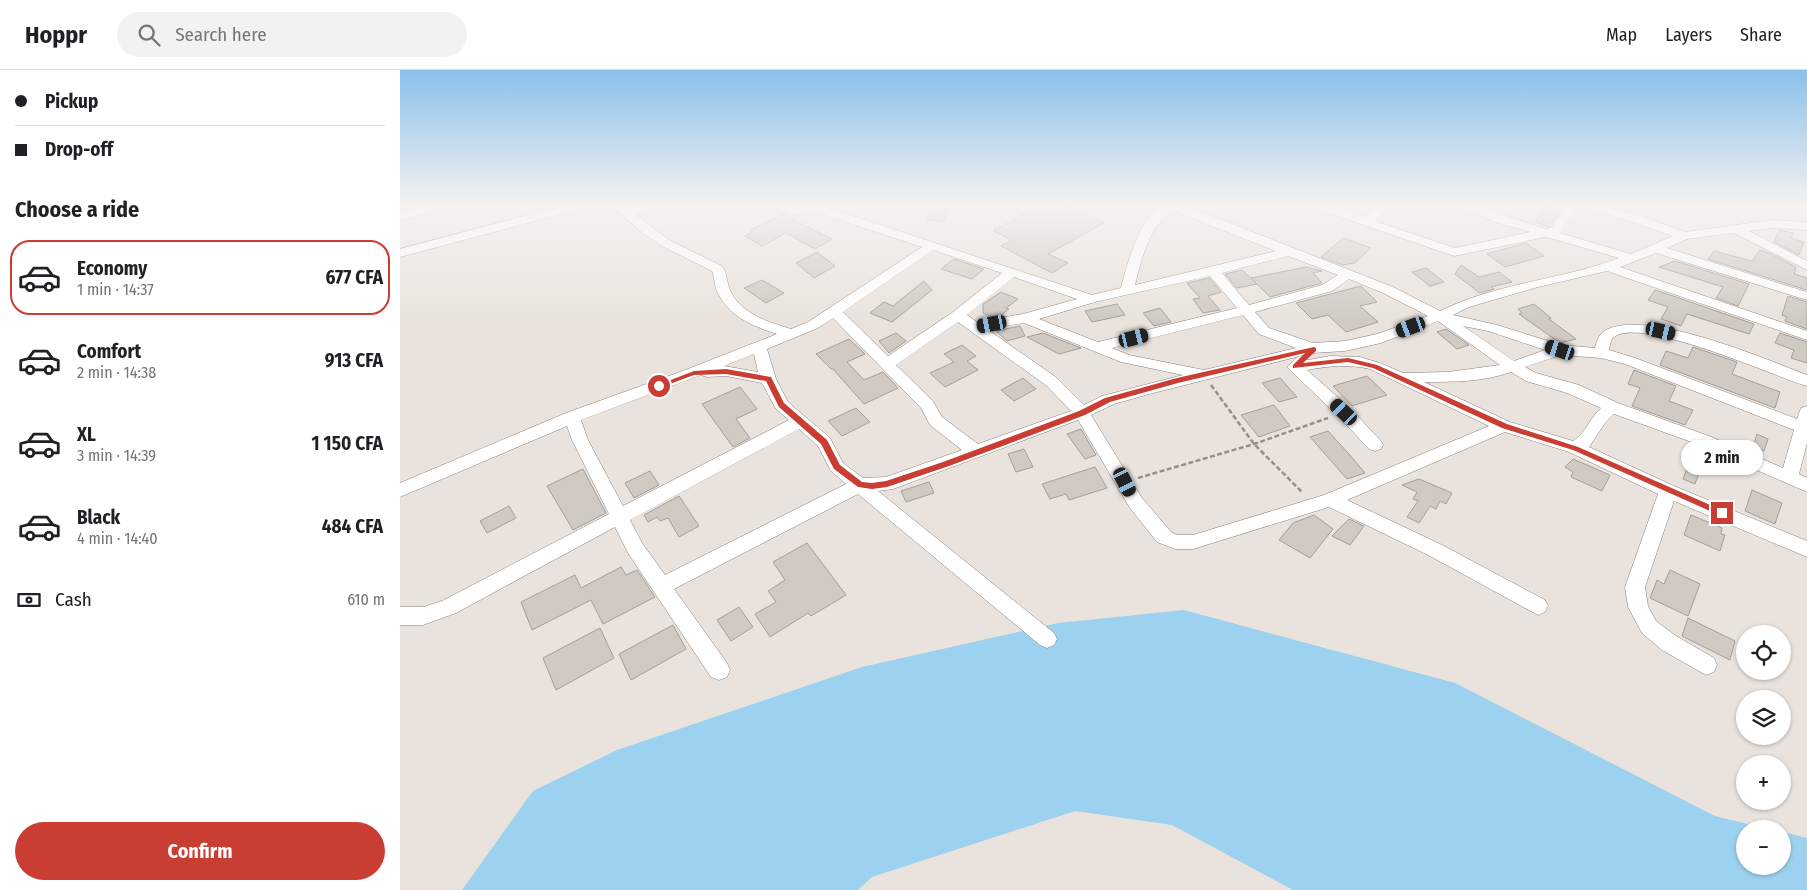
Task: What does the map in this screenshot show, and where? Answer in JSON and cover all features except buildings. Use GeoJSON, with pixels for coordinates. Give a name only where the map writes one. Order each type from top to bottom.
{"type":"FeatureCollection","features":[{"type":"Feature","properties":{"kind":"street"},"geometry":{"type":"LineString","coordinates":[[400,253],[435,243]]}},
{"type":"Feature","properties":{"kind":"street"},"geometry":{"type":"LineString","coordinates":[[665,243],[715,266],[721,274],[723,290],[741,314],[756,322],[792,334]]}},
{"type":"Feature","properties":{"kind":"street"},"geometry":{"type":"LineString","coordinates":[[923,243],[1012,272],[1063,291],[1092,298]]}},
{"type":"Feature","properties":{"kind":"street"},"geometry":{"type":"LineString","coordinates":[[1128,290],[1130,274],[1142,243]]}},
{"type":"Feature","properties":{"kind":"street"},"geometry":{"type":"LineString","coordinates":[[1270,243],[1388,290],[1440,316],[1513,367],[1531,377],[1573,389],[1702,440],[1807,485]]}},
{"type":"Feature","properties":{"kind":"street"},"geometry":{"type":"LineString","coordinates":[[1429,243],[1454,252],[1495,243]]}},
{"type":"Feature","properties":{"kind":"street"},"geometry":{"type":"LineString","coordinates":[[1580,243],[1632,258]]}},
{"type":"Feature","properties":{"kind":"street"},"geometry":{"type":"LineString","coordinates":[[662,586],[860,485],[887,484],[1082,413],[1108,400],[1203,374],[1314,349],[1345,346],[1381,338],[1440,316],[1464,304],[1535,284],[1608,267],[1668,243]]}},
{"type":"Feature","properties":{"kind":"street"},"geometry":{"type":"LineString","coordinates":[[1763,243],[1807,266]]}},
{"type":"Feature","properties":{"kind":"street"},"geometry":{"type":"LineString","coordinates":[[400,490],[572,417],[694,373],[792,334],[835,312],[931,246]]}},
{"type":"Feature","properties":{"kind":"street"},"geometry":{"type":"LineString","coordinates":[[1656,249],[1807,296]]}},
{"type":"Feature","properties":{"kind":"street"},"geometry":{"type":"LineString","coordinates":[[975,327],[1025,318],[1092,298],[1213,271],[1290,251]]}},
{"type":"Feature","properties":{"kind":"street"},"geometry":{"type":"LineString","coordinates":[[1608,267],[1807,336]]}},
{"type":"Feature","properties":{"kind":"street"},"geometry":{"type":"LineString","coordinates":[[1213,271],[1264,331],[1314,349]]}},
{"type":"Feature","properties":{"kind":"street"},"geometry":{"type":"LineString","coordinates":[[887,364],[958,315],[1012,272]]}},
{"type":"Feature","properties":{"kind":"street"},"geometry":{"type":"LineString","coordinates":[[1098,347],[1247,310],[1326,288],[1348,274]]}},
{"type":"Feature","properties":{"kind":"street"},"geometry":{"type":"LineString","coordinates":[[835,312],[927,405],[936,422],[976,452]]}},
{"type":"Feature","properties":{"kind":"street"},"geometry":{"type":"LineString","coordinates":[[958,315],[1052,382],[1082,413],[1136,503],[1164,537],[1175,542],[1193,542],[1322,503],[1504,426]]}},
{"type":"Feature","properties":{"kind":"street"},"geometry":{"type":"LineString","coordinates":[[1440,316],[1492,328],[1560,350],[1601,354],[1630,361],[1806,423],[1790,478]]}},
{"type":"Feature","properties":{"kind":"street"},"geometry":{"type":"LineString","coordinates":[[1025,318],[1126,359],[1203,374]]}},
{"type":"Feature","properties":{"kind":"street"},"geometry":{"type":"LineString","coordinates":[[1601,354],[1603,343],[1609,334],[1622,329],[1661,331],[1685,336],[1807,381]]}},
{"type":"Feature","properties":{"kind":"street"},"geometry":{"type":"LineString","coordinates":[[760,347],[768,379],[782,405],[824,442],[836,467],[1047,638]]}},
{"type":"Feature","properties":{"kind":"street"},"geometry":{"type":"LineString","coordinates":[[1295,366],[1314,349]]}},
{"type":"Feature","properties":{"kind":"street"},"geometry":{"type":"LineString","coordinates":[[1399,377],[1448,377],[1496,372],[1560,350]]}},
{"type":"Feature","properties":{"kind":"street"},"geometry":{"type":"LineString","coordinates":[[1126,359],[1144,377],[1147,388]]}},
{"type":"Feature","properties":{"kind":"street"},"geometry":{"type":"LineString","coordinates":[[1295,366],[1348,360],[1375,366],[1504,426],[1575,448],[1668,491],[1807,549]]}},
{"type":"Feature","properties":{"kind":"street"},"geometry":{"type":"LineString","coordinates":[[1295,366],[1344,412],[1375,445]]}},
{"type":"Feature","properties":{"kind":"street"},"geometry":{"type":"LineString","coordinates":[[694,373],[726,371],[768,379]]}},
{"type":"Feature","properties":{"kind":"street"},"geometry":{"type":"LineString","coordinates":[[1575,448],[1583,443],[1599,419],[1612,406]]}},
{"type":"Feature","properties":{"kind":"street"},"geometry":{"type":"LineString","coordinates":[[572,417],[580,440],[635,548],[719,670]]}},
{"type":"Feature","properties":{"kind":"street"},"geometry":{"type":"LineString","coordinates":[[400,616],[424,616],[450,607],[618,516],[800,422]]}},
{"type":"Feature","properties":{"kind":"street"},"geometry":{"type":"LineString","coordinates":[[1668,491],[1634,587],[1638,607],[1649,627],[1669,643],[1706,665]]}},
{"type":"Feature","properties":{"kind":"street"},"geometry":{"type":"LineString","coordinates":[[1322,503],[1435,550],[1538,606]]}},
{"type":"Feature","properties":{"kind":"path"},"geometry":{"type":"LineString","coordinates":[[1203,374],[1254,444],[1322,503]]}},
{"type":"Feature","properties":{"kind":"path"},"geometry":{"type":"LineString","coordinates":[[1125,482],[1254,444],[1344,412]]}},
{"type":"Feature","properties":{"kind":"water"},"geometry":{"type":"Polygon","coordinates":[[[1184,610],[1455,683],[1715,816],[1736,821],[1736,875],[1791,875],[1791,834],[1807,838],[1807,890],[1293,890],[1172,825],[1075,811],[872,877],[858,890],[462,890],[533,791],[617,750],[862,667],[1058,623],[1184,610]]]}},
{"type":"Feature","properties":{"kind":"route"},"geometry":{"type":"LineString","coordinates":[[659,386],[694,373],[726,371],[768,379],[782,405],[824,442],[830,450],[831,458],[836,467],[860,485],[872,486],[887,484],[946,464],[994,444],[1082,413],[1108,400],[1177,380],[1314,349],[1295,366],[1348,360],[1375,366],[1504,426],[1575,448],[1668,491],[1722,513]]}}]}
